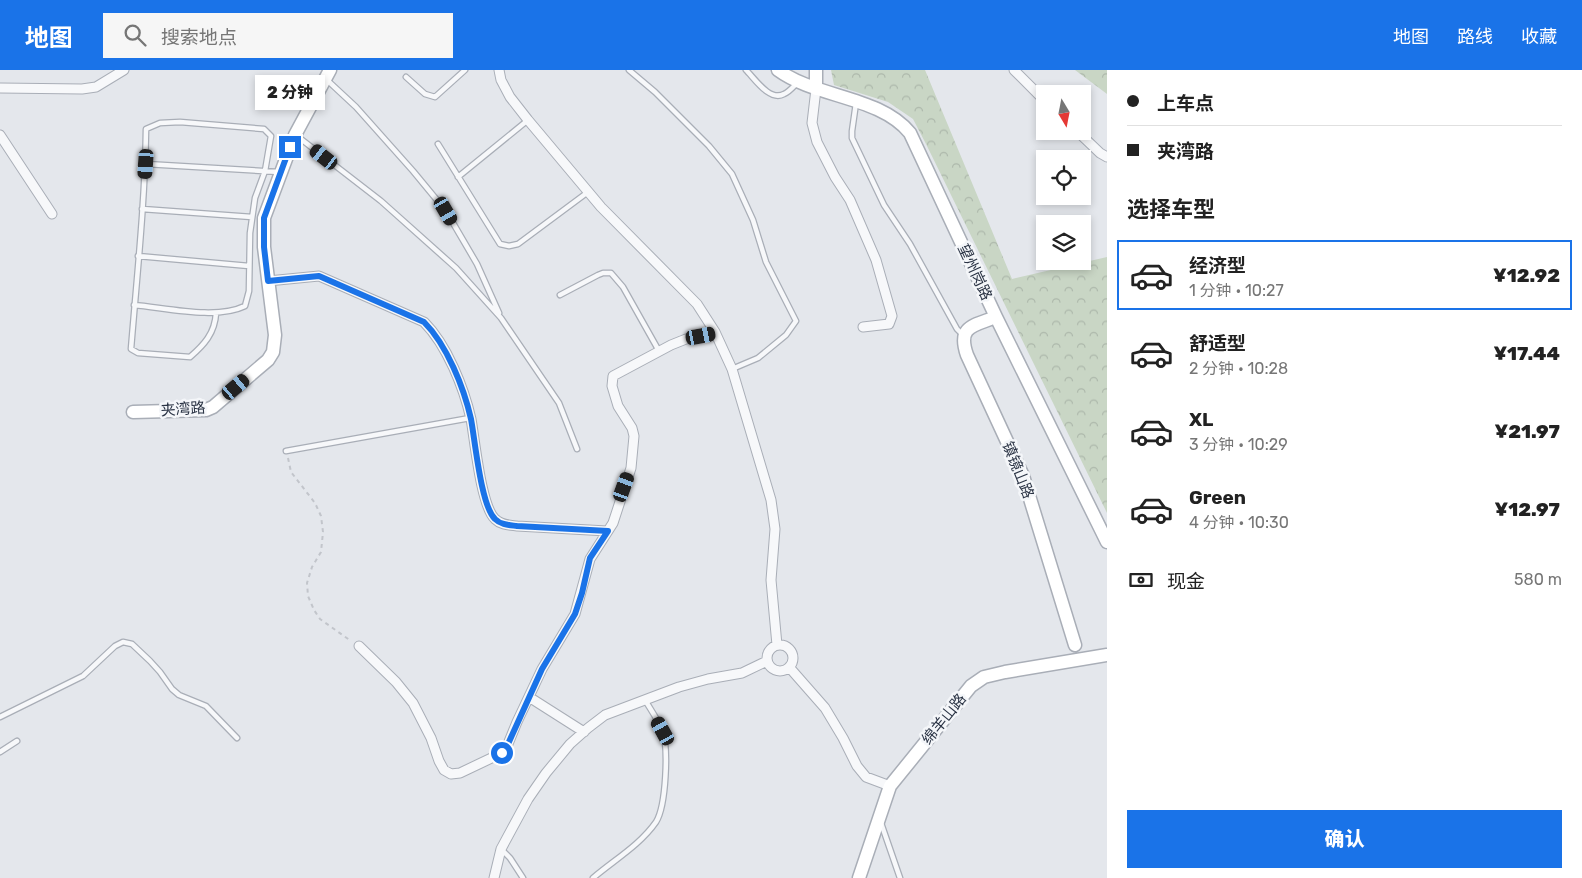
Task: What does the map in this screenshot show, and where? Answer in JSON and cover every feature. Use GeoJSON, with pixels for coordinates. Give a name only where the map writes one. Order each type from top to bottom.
{"type":"FeatureCollection","features":[{"type":"Feature","properties":{"kind":"street"},"geometry":{"type":"LineString","coordinates":[[0,88],[96,87],[124,70]]}},
{"type":"Feature","properties":{"kind":"street"},"geometry":{"type":"LineString","coordinates":[[499,70],[501,80],[510,97],[528,120],[588,192],[655,263],[697,304],[715,332],[732,369],[771,500],[775,529],[771,580],[777,645]]}},
{"type":"Feature","properties":{"kind":"street","name":"望州岗路"},"geometry":{"type":"LineString","coordinates":[[778,70],[816,89],[856,102],[901,122],[910,133],[996,317],[1107,542]]}},
{"type":"Feature","properties":{"kind":"street"},"geometry":{"type":"LineString","coordinates":[[816,70],[812,122],[817,142],[835,177],[850,200],[876,260],[892,316],[889,324],[863,327]]}},
{"type":"Feature","properties":{"kind":"street"},"geometry":{"type":"LineString","coordinates":[[1014,70],[1036,92]]}},
{"type":"Feature","properties":{"kind":"street","name":"夹湾路"},"geometry":{"type":"LineString","coordinates":[[134,412],[206,410],[213,407],[268,360],[273,352],[275,335],[264,247],[264,218],[296,135],[327,74]]}},
{"type":"Feature","properties":{"kind":"street"},"geometry":{"type":"LineString","coordinates":[[0,134],[52,214]]}},
{"type":"Feature","properties":{"kind":"street"},"geometry":{"type":"LineString","coordinates":[[1087,140],[1107,156]]}},
{"type":"Feature","properties":{"kind":"street"},"geometry":{"type":"LineString","coordinates":[[268,281],[319,276],[424,322],[447,355],[462,390],[470,418],[486,502],[494,519],[503,524],[517,526],[608,531]]}},
{"type":"Feature","properties":{"kind":"street"},"geometry":{"type":"LineString","coordinates":[[964,336],[971,328],[996,317]]}},
{"type":"Feature","properties":{"kind":"street"},"geometry":{"type":"LineString","coordinates":[[359,646],[396,682],[413,703],[431,738],[444,770],[451,774],[460,773],[502,753],[508,744],[542,669],[575,614],[590,558],[618,512],[631,468],[633,452],[632,428],[618,406],[612,386],[613,376],[686,338],[715,332]]}},
{"type":"Feature","properties":{"kind":"street","name":"镇镜山路"},"geometry":{"type":"LineString","coordinates":[[964,336],[963,341],[967,356],[1023,476],[1075,645]]}},
{"type":"Feature","properties":{"kind":"street"},"geometry":{"type":"LineString","coordinates":[[777,645],[786,646],[792,652],[793,660],[789,668],[785,670],[776,671],[767,662],[768,652],[773,646],[777,645]]}},
{"type":"Feature","properties":{"kind":"street","name":"绵羊山路"},"geometry":{"type":"LineString","coordinates":[[859,878],[890,786],[971,686],[984,677],[1005,672],[1107,655]]}},
{"type":"Feature","properties":{"kind":"street"},"geometry":{"type":"LineString","coordinates":[[494,878],[501,849],[528,799],[570,744],[605,715],[691,683],[742,673],[767,662]]}},
{"type":"Feature","properties":{"kind":"street"},"geometry":{"type":"LineString","coordinates":[[789,668],[826,708],[857,766],[866,777],[890,786]]}},
{"type":"Feature","properties":{"kind":"street"},"geometry":{"type":"LineString","coordinates":[[529,697],[584,732]]}},
{"type":"Feature","properties":{"kind":"lane"},"geometry":{"type":"LineString","coordinates":[[406,77],[424,94],[435,97],[464,70]]}},
{"type":"Feature","properties":{"kind":"lane"},"geometry":{"type":"LineString","coordinates":[[629,70],[655,92],[709,146],[732,174],[753,220],[766,262],[796,321],[786,335],[758,358],[732,369]]}},
{"type":"Feature","properties":{"kind":"lane"},"geometry":{"type":"LineString","coordinates":[[746,70],[768,92],[775,96],[784,95],[800,81]]}},
{"type":"Feature","properties":{"kind":"lane"},"geometry":{"type":"LineString","coordinates":[[327,74],[446,211],[477,264],[501,318]]}},
{"type":"Feature","properties":{"kind":"lane"},"geometry":{"type":"LineString","coordinates":[[856,102],[852,121],[852,138],[870,178],[884,205],[910,244],[957,329],[964,336]]}},
{"type":"Feature","properties":{"kind":"lane"},"geometry":{"type":"LineString","coordinates":[[458,177],[528,120]]}},
{"type":"Feature","properties":{"kind":"lane"},"geometry":{"type":"LineString","coordinates":[[134,304],[216,313],[234,311],[245,306],[249,291],[252,217],[255,198],[265,172],[270,136],[264,129],[180,122],[160,123],[146,129],[146,164],[134,304],[131,349],[138,353],[190,357],[205,344],[216,321],[216,313]]}},
{"type":"Feature","properties":{"kind":"lane"},"geometry":{"type":"LineString","coordinates":[[296,135],[381,201],[456,268],[501,318],[559,403],[577,450]]}},
{"type":"Feature","properties":{"kind":"lane"},"geometry":{"type":"LineString","coordinates":[[438,144],[500,244],[509,246],[518,244],[588,192]]}},
{"type":"Feature","properties":{"kind":"lane"},"geometry":{"type":"LineString","coordinates":[[146,164],[281,172]]}},
{"type":"Feature","properties":{"kind":"lane"},"geometry":{"type":"LineString","coordinates":[[142,209],[252,217]]}},
{"type":"Feature","properties":{"kind":"lane"},"geometry":{"type":"LineString","coordinates":[[138,256],[249,266]]}},
{"type":"Feature","properties":{"kind":"lane"},"geometry":{"type":"LineString","coordinates":[[560,296],[598,275],[611,273],[623,287],[659,351]]}},
{"type":"Feature","properties":{"kind":"lane"},"geometry":{"type":"LineString","coordinates":[[286,451],[470,418]]}},
{"type":"Feature","properties":{"kind":"lane"},"geometry":{"type":"LineString","coordinates":[[0,717],[83,676],[115,646],[123,642],[132,644],[150,661],[172,690],[179,695],[206,706],[237,738]]}},
{"type":"Feature","properties":{"kind":"lane"},"geometry":{"type":"LineString","coordinates":[[593,878],[636,844],[657,820],[662,805],[666,753],[663,731],[645,700]]}},
{"type":"Feature","properties":{"kind":"lane"},"geometry":{"type":"LineString","coordinates":[[0,752],[17,740]]}},
{"type":"Feature","properties":{"kind":"lane"},"geometry":{"type":"LineString","coordinates":[[879,817],[900,878]]}},
{"type":"Feature","properties":{"kind":"lane"},"geometry":{"type":"LineString","coordinates":[[501,849],[510,858],[523,878]]}},
{"type":"Feature","properties":{"kind":"path"},"geometry":{"type":"LineString","coordinates":[[286,451],[291,472],[315,503],[320,516],[322,532],[320,552],[306,583],[308,596],[320,619],[359,646]]}},
{"type":"Feature","properties":{"kind":"green space"},"geometry":{"type":"Polygon","coordinates":[[[831,70],[925,70],[1012,279],[1051,270],[1091,270],[1091,261],[1107,257],[1107,513],[913,119],[888,102],[834,85],[831,70]]]}},
{"type":"Feature","properties":{"kind":"green space"},"geometry":{"type":"Polygon","coordinates":[[[1075,70],[1107,70],[1107,94],[1075,70]]]}},
{"type":"Feature","properties":{"kind":"route"},"geometry":{"type":"LineString","coordinates":[[290,147],[264,218],[264,247],[268,281],[319,276],[424,322],[447,355],[462,390],[470,418],[486,502],[494,519],[503,524],[517,526],[608,531],[590,558],[575,614],[542,669],[508,744],[502,753]]}}]}
